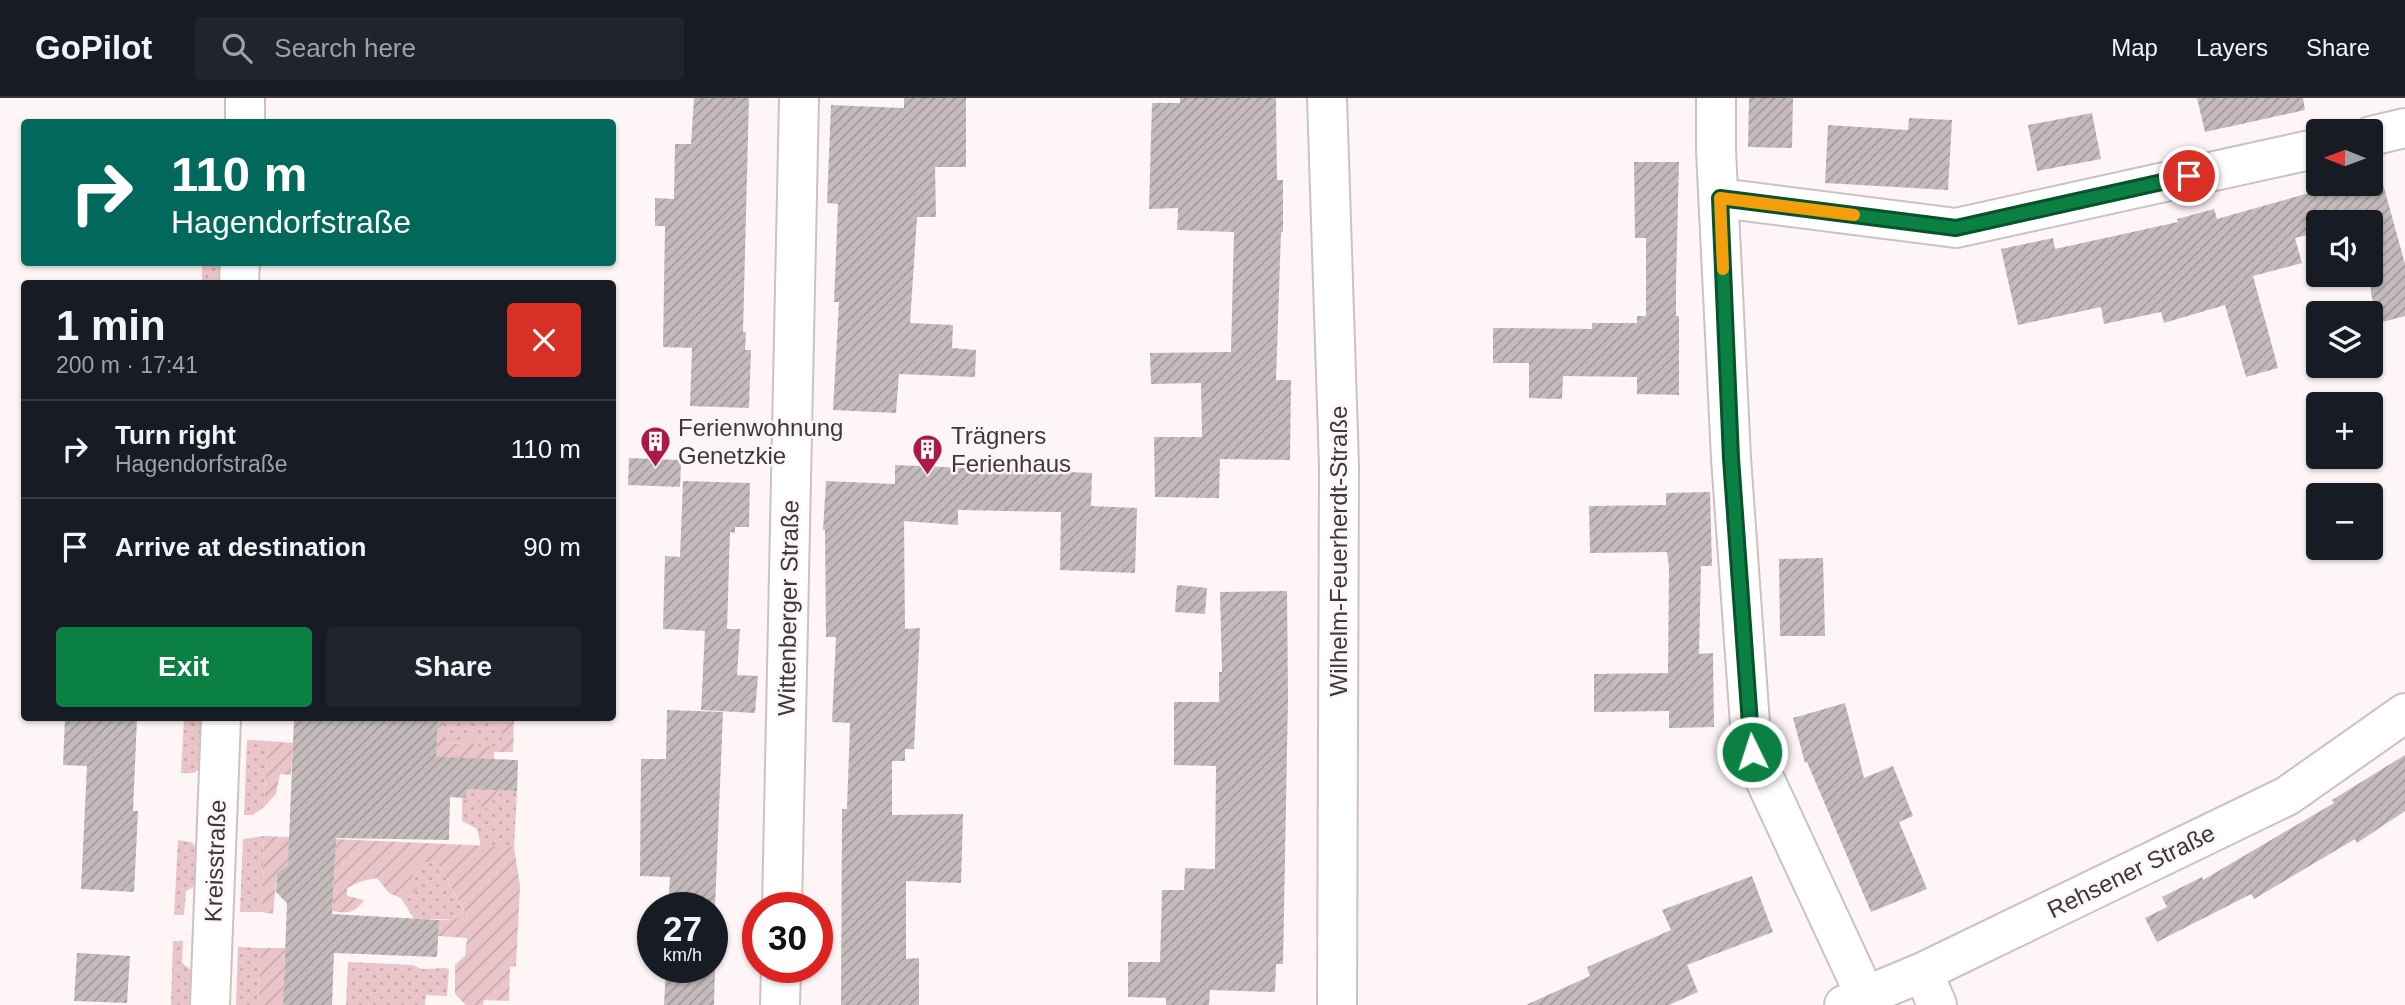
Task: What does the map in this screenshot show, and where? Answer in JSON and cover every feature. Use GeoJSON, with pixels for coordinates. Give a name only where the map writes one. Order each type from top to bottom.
{"type":"FeatureCollection","features":[{"type":"Feature","properties":{"kind":"street"},"geometry":{"type":"LineString","coordinates":[[245,98],[245,119]]}},
{"type":"Feature","properties":{"kind":"street","name":"Wittenberger Straße"},"geometry":{"type":"LineString","coordinates":[[782,892],[799,98]]}},
{"type":"Feature","properties":{"kind":"street","name":"Wilhelm-Feuerherdt-Straße"},"geometry":{"type":"LineString","coordinates":[[1327,98],[1339,448],[1337,1005]]}},
{"type":"Feature","properties":{"kind":"street"},"geometry":{"type":"LineString","coordinates":[[1716,98],[1716,150],[1731,458],[1752,752],[1854,1000]]}},
{"type":"Feature","properties":{"kind":"street"},"geometry":{"type":"LineString","coordinates":[[2384,133],[2405,128]]}},
{"type":"Feature","properties":{"kind":"street"},"geometry":{"type":"LineString","coordinates":[[1720,198],[1956,228],[2306,151]]}},
{"type":"Feature","properties":{"kind":"street","name":"Rehsener Straße"},"geometry":{"type":"LineString","coordinates":[[1854,1000],[1930,988],[2287,796],[2405,713]]}},
{"type":"Feature","properties":{"kind":"street","name":"Kreisstraße"},"geometry":{"type":"LineString","coordinates":[[210,1005],[221,721]]}},
{"type":"Feature","properties":{"kind":"street"},"geometry":{"type":"LineString","coordinates":[[780,1005],[781,983]]}},
{"type":"Feature","properties":{"kind":"shaded area"},"geometry":{"type":"Polygon","coordinates":[[[202,266],[223,268],[222,280],[202,280],[202,266]]]}},
{"type":"Feature","properties":{"kind":"shaded area"},"geometry":{"type":"Polygon","coordinates":[[[184,721],[204,721],[201,768],[194,773],[181,773],[184,721]]]}},
{"type":"Feature","properties":{"kind":"shaded area"},"geometry":{"type":"Polygon","coordinates":[[[438,721],[443,721],[444,743],[462,744],[466,737],[473,737],[475,746],[502,746],[502,733],[497,729],[498,721],[514,721],[513,752],[494,752],[493,789],[498,790],[488,809],[479,806],[480,797],[486,792],[486,776],[447,797],[370,747],[436,750],[438,721]]]}},
{"type":"Feature","properties":{"kind":"shaded area"},"geometry":{"type":"Polygon","coordinates":[[[443,721],[498,721],[497,729],[502,732],[502,746],[475,746],[473,738],[463,744],[443,743],[443,721]]]}},
{"type":"Feature","properties":{"kind":"shaded area"},"geometry":{"type":"Polygon","coordinates":[[[247,740],[268,741],[264,807],[253,815],[244,815],[247,740]]]}},
{"type":"Feature","properties":{"kind":"shaded area"},"geometry":{"type":"Polygon","coordinates":[[[268,741],[293,743],[291,775],[280,774],[276,794],[264,807],[268,741]]]}},
{"type":"Feature","properties":{"kind":"shaded area"},"geometry":{"type":"Polygon","coordinates":[[[467,775],[486,776],[487,809],[498,790],[517,791],[514,847],[481,846],[477,829],[462,821],[462,797],[466,797],[467,775]]]}},
{"type":"Feature","properties":{"kind":"shaded area"},"geometry":{"type":"Polygon","coordinates":[[[264,836],[261,912],[240,912],[243,839],[264,836]]]}},
{"type":"Feature","properties":{"kind":"shaded area"},"geometry":{"type":"Polygon","coordinates":[[[264,836],[514,847],[520,886],[516,966],[510,967],[509,1001],[484,1000],[483,1005],[466,1005],[455,994],[455,965],[465,956],[467,938],[438,936],[439,920],[468,918],[438,863],[419,862],[412,872],[417,890],[401,898],[389,893],[377,878],[347,888],[347,896],[364,900],[354,910],[342,912],[332,911],[335,860],[288,858],[288,865],[277,873],[273,914],[261,912],[264,836]]]}},
{"type":"Feature","properties":{"kind":"shaded area"},"geometry":{"type":"Polygon","coordinates":[[[178,840],[191,842],[199,849],[197,885],[186,891],[184,915],[174,915],[178,840]]]}},
{"type":"Feature","properties":{"kind":"shaded area"},"geometry":{"type":"Polygon","coordinates":[[[419,862],[438,863],[468,919],[414,919],[401,898],[416,890],[412,872],[419,862]]]}},
{"type":"Feature","properties":{"kind":"shaded area"},"geometry":{"type":"Polygon","coordinates":[[[173,941],[183,941],[182,963],[194,972],[189,1005],[171,1005],[173,941]]]}},
{"type":"Feature","properties":{"kind":"shaded area"},"geometry":{"type":"Polygon","coordinates":[[[238,947],[261,948],[258,1005],[236,1005],[238,947]]]}},
{"type":"Feature","properties":{"kind":"shaded area"},"geometry":{"type":"Polygon","coordinates":[[[261,948],[285,948],[283,1005],[258,1005],[261,948]]]}},
{"type":"Feature","properties":{"kind":"shaded area"},"geometry":{"type":"Polygon","coordinates":[[[348,962],[413,965],[421,969],[446,968],[449,970],[447,996],[426,995],[425,1005],[346,1005],[348,962]]]}},
{"type":"Feature","properties":{"kind":"building"},"geometry":{"type":"Polygon","coordinates":[[[694,98],[749,98],[743,332],[746,332],[745,350],[751,350],[749,408],[690,406],[692,348],[663,347],[665,226],[655,226],[655,198],[674,199],[675,144],[691,144],[694,98]]]}},
{"type":"Feature","properties":{"kind":"building"},"geometry":{"type":"Polygon","coordinates":[[[904,98],[966,98],[966,167],[935,167],[936,217],[917,217],[910,323],[953,325],[952,348],[976,350],[975,377],[899,374],[896,413],[833,410],[839,302],[834,302],[838,204],[827,203],[831,105],[904,108],[904,98]]]}},
{"type":"Feature","properties":{"kind":"building"},"geometry":{"type":"Polygon","coordinates":[[[1180,98],[1276,98],[1277,180],[1283,180],[1283,232],[1276,380],[1291,380],[1290,460],[1220,459],[1219,498],[1155,497],[1154,437],[1202,437],[1201,383],[1151,384],[1150,353],[1231,352],[1234,232],[1177,230],[1178,208],[1149,209],[1152,103],[1180,103],[1180,98]]]}},
{"type":"Feature","properties":{"kind":"building"},"geometry":{"type":"Polygon","coordinates":[[[1749,98],[1793,98],[1792,148],[1748,147],[1749,98]]]}},
{"type":"Feature","properties":{"kind":"building"},"geometry":{"type":"Polygon","coordinates":[[[2197,98],[2303,98],[2305,110],[2205,132],[2197,98]]]}},
{"type":"Feature","properties":{"kind":"building"},"geometry":{"type":"Polygon","coordinates":[[[2092,113],[2101,159],[2037,171],[2028,125],[2092,113]]]}},
{"type":"Feature","properties":{"kind":"building"},"geometry":{"type":"Polygon","coordinates":[[[1909,118],[1952,120],[1948,190],[1825,183],[1828,125],[1908,130],[1909,118]]]}},
{"type":"Feature","properties":{"kind":"building"},"geometry":{"type":"Polygon","coordinates":[[[1634,162],[1679,162],[1676,316],[1679,316],[1679,395],[1637,394],[1637,377],[1563,376],[1562,399],[1529,398],[1529,363],[1493,363],[1493,328],[1592,329],[1592,323],[1637,323],[1637,316],[1646,316],[1646,238],[1635,238],[1634,162]]]}},
{"type":"Feature","properties":{"kind":"building"},"geometry":{"type":"Polygon","coordinates":[[[2384,188],[2405,264],[2405,316],[2383,322],[2383,301],[2373,301],[2371,294],[2371,287],[2383,287],[2383,210],[2306,210],[2306,235],[2295,238],[2302,263],[2253,276],[2278,368],[2246,377],[2225,305],[2164,323],[2161,312],[2104,324],[2101,307],[2018,325],[2001,249],[2053,238],[2055,249],[2178,222],[2177,219],[2214,209],[2217,219],[2306,194],[2306,196],[2384,196],[2384,188]]]}},
{"type":"Feature","properties":{"kind":"building","name":"Ferienwohnung Genetzkie"},"geometry":{"type":"Polygon","coordinates":[[[629,458],[681,460],[680,487],[628,485],[629,458]]]}},
{"type":"Feature","properties":{"kind":"building"},"geometry":{"type":"Polygon","coordinates":[[[895,465],[1092,473],[1091,506],[1137,508],[1135,573],[1060,570],[1061,512],[958,510],[958,525],[904,521],[905,629],[920,628],[914,749],[905,749],[905,761],[892,761],[892,815],[963,814],[961,883],[906,881],[906,959],[919,958],[919,1005],[841,1005],[842,809],[847,809],[850,723],[832,722],[836,637],[826,637],[823,530],[826,481],[895,484],[895,465]]]}},
{"type":"Feature","properties":{"kind":"building"},"geometry":{"type":"Polygon","coordinates":[[[683,481],[750,483],[749,527],[735,527],[735,533],[730,532],[727,629],[740,629],[737,675],[758,676],[755,713],[701,710],[705,631],[663,629],[665,556],[680,557],[683,481]]]}},
{"type":"Feature","properties":{"kind":"building"},"geometry":{"type":"Polygon","coordinates":[[[1710,492],[1712,566],[1701,566],[1699,654],[1713,653],[1714,727],[1669,728],[1669,711],[1594,712],[1594,674],[1668,673],[1669,567],[1667,552],[1590,553],[1589,506],[1666,505],[1666,493],[1710,492]]]}},
{"type":"Feature","properties":{"kind":"building"},"geometry":{"type":"Polygon","coordinates":[[[1823,558],[1825,636],[1780,636],[1779,559],[1823,558]]]}},
{"type":"Feature","properties":{"kind":"building"},"geometry":{"type":"Polygon","coordinates":[[[1177,585],[1207,588],[1205,614],[1175,612],[1177,585]]]}},
{"type":"Feature","properties":{"kind":"building"},"geometry":{"type":"Polygon","coordinates":[[[1287,591],[1288,697],[1283,964],[1276,964],[1275,992],[1210,990],[1209,1005],[1166,1005],[1166,998],[1128,997],[1128,962],[1160,962],[1162,890],[1184,890],[1185,868],[1215,869],[1216,766],[1174,765],[1174,702],[1219,702],[1219,672],[1222,672],[1220,592],[1287,591]]]}},
{"type":"Feature","properties":{"kind":"building"},"geometry":{"type":"Polygon","coordinates":[[[1845,703],[1864,778],[1893,766],[1913,816],[1899,822],[1927,889],[1871,912],[1807,762],[1805,763],[1793,718],[1845,703]]]}},
{"type":"Feature","properties":{"kind":"building"},"geometry":{"type":"Polygon","coordinates":[[[667,710],[723,712],[716,892],[669,892],[670,877],[640,876],[641,759],[666,759],[667,710]]]}},
{"type":"Feature","properties":{"kind":"building"},"geometry":{"type":"Polygon","coordinates":[[[65,721],[137,721],[133,811],[138,811],[134,892],[81,889],[87,766],[63,765],[65,721]]]}},
{"type":"Feature","properties":{"kind":"building"},"geometry":{"type":"Polygon","coordinates":[[[294,721],[438,721],[436,757],[518,760],[517,791],[467,789],[466,798],[450,797],[449,840],[336,838],[332,914],[439,920],[437,957],[334,953],[332,1005],[283,1005],[287,903],[276,892],[277,873],[288,865],[294,721]]]}},
{"type":"Feature","properties":{"kind":"building"},"geometry":{"type":"Polygon","coordinates":[[[2405,755],[2405,811],[2357,843],[2355,839],[2254,899],[2251,894],[2157,942],[2145,918],[2167,907],[2162,897],[2202,877],[2203,880],[2334,803],[2332,800],[2405,755]]]}},
{"type":"Feature","properties":{"kind":"building"},"geometry":{"type":"Polygon","coordinates":[[[1752,876],[1773,932],[1687,965],[1698,992],[1669,1005],[1526,1005],[1590,976],[1587,967],[1671,930],[1662,910],[1752,876]]]}},
{"type":"Feature","properties":{"kind":"building"},"geometry":{"type":"Polygon","coordinates":[[[77,953],[130,956],[127,1003],[74,1001],[77,953]]]}},
{"type":"Feature","properties":{"kind":"building"},"geometry":{"type":"Polygon","coordinates":[[[665,983],[715,983],[714,1005],[664,1005],[665,983]]]}},
{"type":"Feature","properties":{"kind":"slow traffic"},"geometry":{"type":"LineString","coordinates":[[1723,269],[1720,198],[1854,215]]}},
{"type":"Feature","properties":{"kind":"place","name":"Ferienwohnung Genetzkie"},"geometry":{"type":"Point","coordinates":[655,468]}},
{"type":"Feature","properties":{"kind":"place","name":"Trägners Ferienhaus"},"geometry":{"type":"Point","coordinates":[928,476]}},
{"type":"Feature","properties":{"kind":"route"},"geometry":{"type":"LineString","coordinates":[[1752,752],[1731,458],[1720,198],[1956,228],[2189,176]]}}]}
